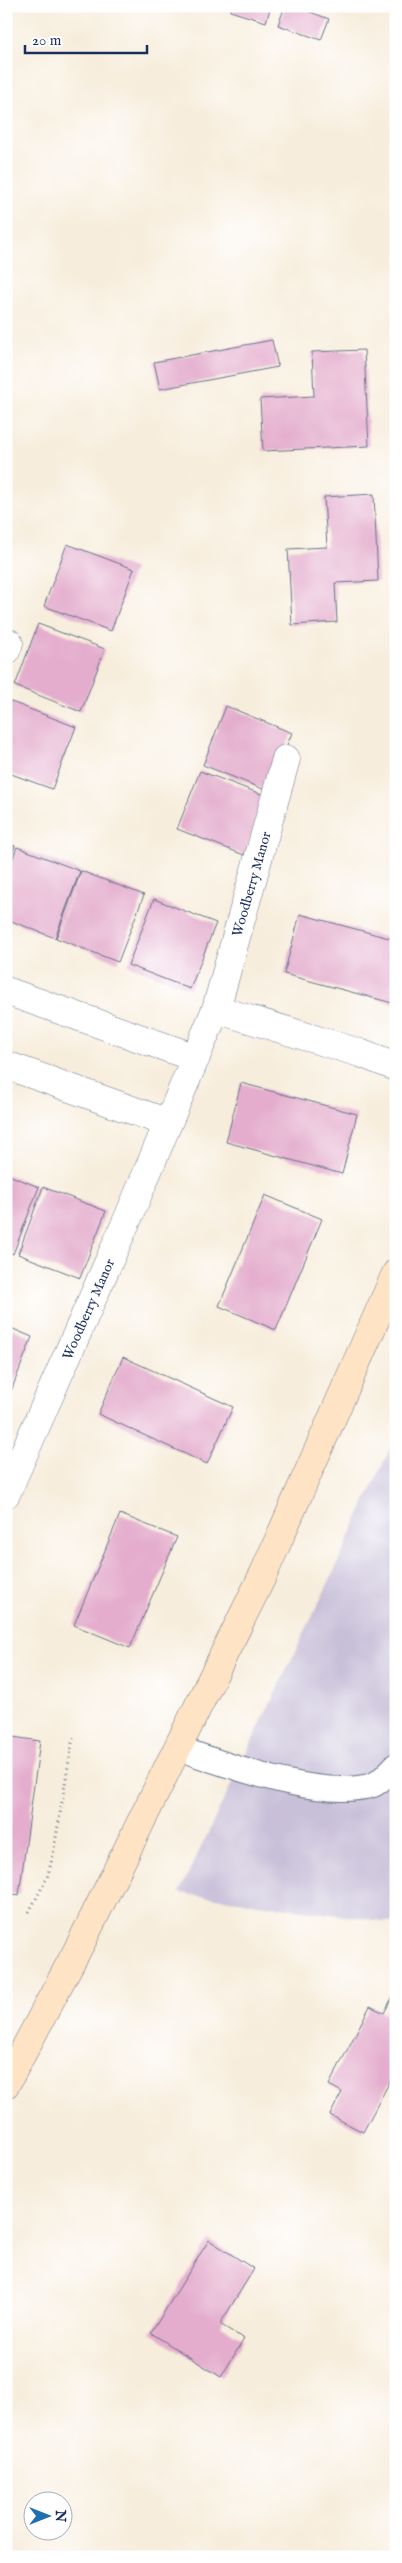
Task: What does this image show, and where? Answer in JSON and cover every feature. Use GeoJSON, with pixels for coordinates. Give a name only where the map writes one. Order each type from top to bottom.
{"type":"FeatureCollection","features":[{"type":"Feature","properties":{"kind":"main road"},"geometry":{"type":"LineString","coordinates":[[6,2084],[81,1943],[263,1575],[396,1274]]}},
{"type":"Feature","properties":{"kind":"street","name":"Woodberry Manor"},"geometry":{"type":"LineString","coordinates":[[6,1494],[216,1009],[286,759]]}},
{"type":"Feature","properties":{"kind":"street"},"geometry":{"type":"LineString","coordinates":[[6,990],[196,1058]]}},
{"type":"Feature","properties":{"kind":"street"},"geometry":{"type":"LineString","coordinates":[[216,1009],[360,1053],[396,1067]]}},
{"type":"Feature","properties":{"kind":"street"},"geometry":{"type":"LineString","coordinates":[[6,1065],[168,1123]]}},
{"type":"Feature","properties":{"kind":"lane"},"geometry":{"type":"LineString","coordinates":[[177,1748],[267,1776],[302,1784],[345,1789],[375,1784],[396,1765]]}},
{"type":"Feature","properties":{"kind":"path"},"geometry":{"type":"LineString","coordinates":[[29,1912],[46,1878],[53,1855],[73,1737]]}},
{"type":"Feature","properties":{"kind":"shaded area"},"geometry":{"type":"Polygon","coordinates":[[[396,1435],[396,1923],[179,1893],[336,1567],[396,1435]]]}},
{"type":"Feature","properties":{"kind":"building"},"geometry":{"type":"Polygon","coordinates":[[[232,6],[271,6],[266,22],[230,11],[232,6]]]}},
{"type":"Feature","properties":{"kind":"building"},"geometry":{"type":"Polygon","coordinates":[[[285,6],[294,6],[329,19],[321,40],[278,25],[285,6]]]}},
{"type":"Feature","properties":{"kind":"building"},"geometry":{"type":"Polygon","coordinates":[[[394,87],[396,87],[396,119],[393,119],[394,87]]]}},
{"type":"Feature","properties":{"kind":"building"},"geometry":{"type":"Polygon","coordinates":[[[272,340],[278,367],[160,389],[154,362],[272,340]]]}},
{"type":"Feature","properties":{"kind":"building"},"geometry":{"type":"Polygon","coordinates":[[[364,350],[369,446],[263,451],[260,399],[314,396],[312,352],[364,350]]]}},
{"type":"Feature","properties":{"kind":"building"},"geometry":{"type":"Polygon","coordinates":[[[374,494],[378,581],[335,583],[337,622],[292,625],[288,549],[327,547],[324,497],[374,494]]]}},
{"type":"Feature","properties":{"kind":"building"},"geometry":{"type":"Polygon","coordinates":[[[67,544],[134,569],[111,631],[44,606],[67,544]]]}},
{"type":"Feature","properties":{"kind":"building"},"geometry":{"type":"Polygon","coordinates":[[[38,624],[105,649],[81,712],[15,686],[38,624]]]}},
{"type":"Feature","properties":{"kind":"building"},"geometry":{"type":"Polygon","coordinates":[[[9,701],[76,727],[52,789],[6,772],[6,709],[9,701]]]}},
{"type":"Feature","properties":{"kind":"building"},"geometry":{"type":"Polygon","coordinates":[[[226,706],[292,733],[268,791],[203,765],[226,706]]]}},
{"type":"Feature","properties":{"kind":"building"},"geometry":{"type":"Polygon","coordinates":[[[200,771],[266,796],[244,855],[177,829],[200,771]]]}},
{"type":"Feature","properties":{"kind":"building"},"geometry":{"type":"Polygon","coordinates":[[[6,843],[15,846],[6,869],[6,843]]]}},
{"type":"Feature","properties":{"kind":"building"},"geometry":{"type":"Polygon","coordinates":[[[17,847],[80,871],[55,938],[6,919],[6,876],[17,847]]]}},
{"type":"Feature","properties":{"kind":"building"},"geometry":{"type":"Polygon","coordinates":[[[81,871],[144,895],[118,962],[56,938],[81,871]]]}},
{"type":"Feature","properties":{"kind":"building"},"geometry":{"type":"Polygon","coordinates":[[[154,899],[216,923],[190,989],[128,965],[154,899]]]}},
{"type":"Feature","properties":{"kind":"building"},"geometry":{"type":"Polygon","coordinates":[[[300,914],[396,940],[396,1004],[284,974],[300,914]]]}},
{"type":"Feature","properties":{"kind":"building"},"geometry":{"type":"Polygon","coordinates":[[[241,1083],[357,1114],[342,1174],[226,1142],[241,1083]]]}},
{"type":"Feature","properties":{"kind":"building"},"geometry":{"type":"Polygon","coordinates":[[[6,1174],[39,1187],[13,1254],[6,1251],[6,1174]]]}},
{"type":"Feature","properties":{"kind":"building"},"geometry":{"type":"Polygon","coordinates":[[[43,1187],[106,1211],[80,1278],[18,1254],[43,1187]]]}},
{"type":"Feature","properties":{"kind":"building"},"geometry":{"type":"Polygon","coordinates":[[[265,1195],[322,1219],[276,1330],[219,1306],[265,1195]]]}},
{"type":"Feature","properties":{"kind":"building"},"geometry":{"type":"Polygon","coordinates":[[[6,1326],[32,1337],[6,1404],[6,1326]]]}},
{"type":"Feature","properties":{"kind":"building"},"geometry":{"type":"Polygon","coordinates":[[[123,1357],[233,1407],[207,1464],[98,1414],[123,1357]]]}},
{"type":"Feature","properties":{"kind":"building"},"geometry":{"type":"Polygon","coordinates":[[[120,1514],[177,1537],[130,1648],[74,1625],[120,1514]]]}},
{"type":"Feature","properties":{"kind":"building"},"geometry":{"type":"Polygon","coordinates":[[[6,1736],[40,1741],[19,1895],[6,1893],[6,1736]]]}},
{"type":"Feature","properties":{"kind":"building"},"geometry":{"type":"Polygon","coordinates":[[[393,1996],[396,1998],[396,2070],[363,2132],[330,2115],[342,2092],[329,2085],[370,2006],[384,2013],[393,1996]]]}},
{"type":"Feature","properties":{"kind":"building"},"geometry":{"type":"Polygon","coordinates":[[[209,2240],[254,2269],[220,2324],[244,2339],[221,2377],[151,2333],[209,2240]]]}}]}
